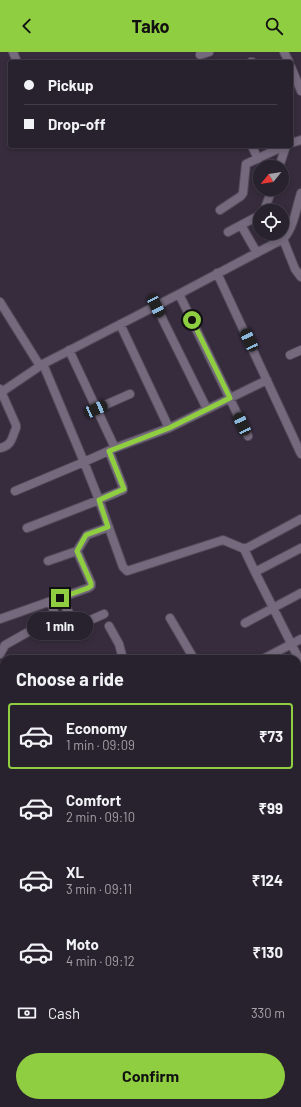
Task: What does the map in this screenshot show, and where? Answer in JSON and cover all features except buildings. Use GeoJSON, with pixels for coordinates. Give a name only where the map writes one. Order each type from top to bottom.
{"type":"FeatureCollection","features":[{"type":"Feature","properties":{"kind":"street"},"geometry":{"type":"LineString","coordinates":[[200,56],[209,52]]}},
{"type":"Feature","properties":{"kind":"street"},"geometry":{"type":"LineString","coordinates":[[293,73],[301,91]]}},
{"type":"Feature","properties":{"kind":"street"},"geometry":{"type":"LineString","coordinates":[[253,148],[258,159]]}},
{"type":"Feature","properties":{"kind":"street"},"geometry":{"type":"LineString","coordinates":[[220,210],[241,196],[243,193],[246,164],[281,148]]}},
{"type":"Feature","properties":{"kind":"street"},"geometry":{"type":"LineString","coordinates":[[281,160],[284,148]]}},
{"type":"Feature","properties":{"kind":"street"},"geometry":{"type":"LineString","coordinates":[[289,230],[301,193]]}},
{"type":"Feature","properties":{"kind":"street"},"geometry":{"type":"LineString","coordinates":[[228,232],[253,219]]}},
{"type":"Feature","properties":{"kind":"street"},"geometry":{"type":"LineString","coordinates":[[241,225],[257,253]]}},
{"type":"Feature","properties":{"kind":"street"},"geometry":{"type":"LineString","coordinates":[[0,448],[6,447],[9,444],[16,428],[15,421],[1,391],[41,365],[281,240]]}},
{"type":"Feature","properties":{"kind":"street"},"geometry":{"type":"LineString","coordinates":[[283,240],[295,268],[301,277]]}},
{"type":"Feature","properties":{"kind":"street"},"geometry":{"type":"LineString","coordinates":[[217,273],[301,454]]}},
{"type":"Feature","properties":{"kind":"street"},"geometry":{"type":"LineString","coordinates":[[179,294],[248,436]]}},
{"type":"Feature","properties":{"kind":"street"},"geometry":{"type":"LineString","coordinates":[[0,302],[41,365],[84,462],[122,567],[127,571],[223,540],[244,549],[297,655]]}},
{"type":"Feature","properties":{"kind":"street"},"geometry":{"type":"LineString","coordinates":[[156,306],[207,409]]}},
{"type":"Feature","properties":{"kind":"street"},"geometry":{"type":"LineString","coordinates":[[120,324],[169,428]]}},
{"type":"Feature","properties":{"kind":"street"},"geometry":{"type":"LineString","coordinates":[[27,528],[124,489],[112,450],[96,409],[69,350]]}},
{"type":"Feature","properties":{"kind":"street"},"geometry":{"type":"LineString","coordinates":[[290,355],[301,350]]}},
{"type":"Feature","properties":{"kind":"street"},"geometry":{"type":"LineString","coordinates":[[15,491],[112,450],[169,428],[267,380]]}},
{"type":"Feature","properties":{"kind":"street"},"geometry":{"type":"LineString","coordinates":[[96,409],[130,394]]}},
{"type":"Feature","properties":{"kind":"street"},"geometry":{"type":"LineString","coordinates":[[244,549],[301,519]]}},
{"type":"Feature","properties":{"kind":"street"},"geometry":{"type":"LineString","coordinates":[[48,560],[77,551],[86,535],[108,527]]}},
{"type":"Feature","properties":{"kind":"street"},"geometry":{"type":"LineString","coordinates":[[255,572],[301,548]]}},
{"type":"Feature","properties":{"kind":"street"},"geometry":{"type":"LineString","coordinates":[[0,619],[91,586],[77,551]]}},
{"type":"Feature","properties":{"kind":"street"},"geometry":{"type":"LineString","coordinates":[[246,623],[301,594]]}},
{"type":"Feature","properties":{"kind":"street"},"geometry":{"type":"LineString","coordinates":[[60,598],[77,626],[104,614]]}},
{"type":"Feature","properties":{"kind":"street"},"geometry":{"type":"LineString","coordinates":[[0,654],[4,645],[55,616],[51,601]]}},
{"type":"Feature","properties":{"kind":"street"},"geometry":{"type":"LineString","coordinates":[[170,618],[192,655]]}},
{"type":"Feature","properties":{"kind":"street"},"geometry":{"type":"LineString","coordinates":[[109,626],[119,644],[122,655]]}},
{"type":"Feature","properties":{"kind":"street"},"geometry":{"type":"LineString","coordinates":[[270,655],[301,638]]}},
{"type":"Feature","properties":{"kind":"route"},"geometry":{"type":"LineString","coordinates":[[60,598],[91,586],[77,551],[86,535],[108,527],[99,500],[124,489],[109,451],[169,428],[230,398],[192,320]]}}]}
